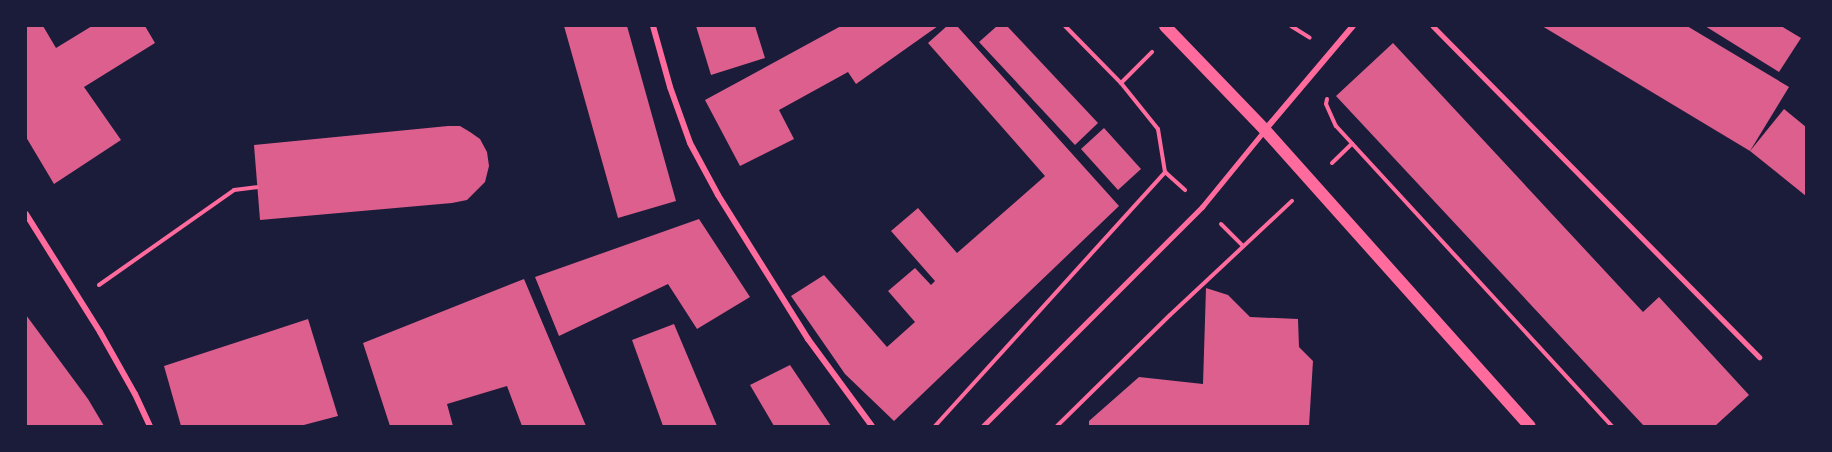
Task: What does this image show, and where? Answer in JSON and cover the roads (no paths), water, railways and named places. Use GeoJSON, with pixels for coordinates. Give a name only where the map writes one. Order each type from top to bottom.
{"type":"FeatureCollection","features":[{"type":"Feature","properties":{"kind":"main road"},"geometry":{"type":"LineString","coordinates":[[1165,26],[1265,130],[1530,426]]}},
{"type":"Feature","properties":{"kind":"street"},"geometry":{"type":"LineString","coordinates":[[653,26],[670,87],[690,143],[718,195],[808,339],[872,426]]}},
{"type":"Feature","properties":{"kind":"street"},"geometry":{"type":"LineString","coordinates":[[1265,130],[1353,26]]}},
{"type":"Feature","properties":{"kind":"street"},"geometry":{"type":"LineString","coordinates":[[26,214],[135,394],[150,426]]}},
{"type":"Feature","properties":{"kind":"lane"},"geometry":{"type":"LineString","coordinates":[[1432,26],[1760,357]]}},
{"type":"Feature","properties":{"kind":"lane"},"geometry":{"type":"LineString","coordinates":[[983,426],[1202,207],[1265,130]]}}]}
